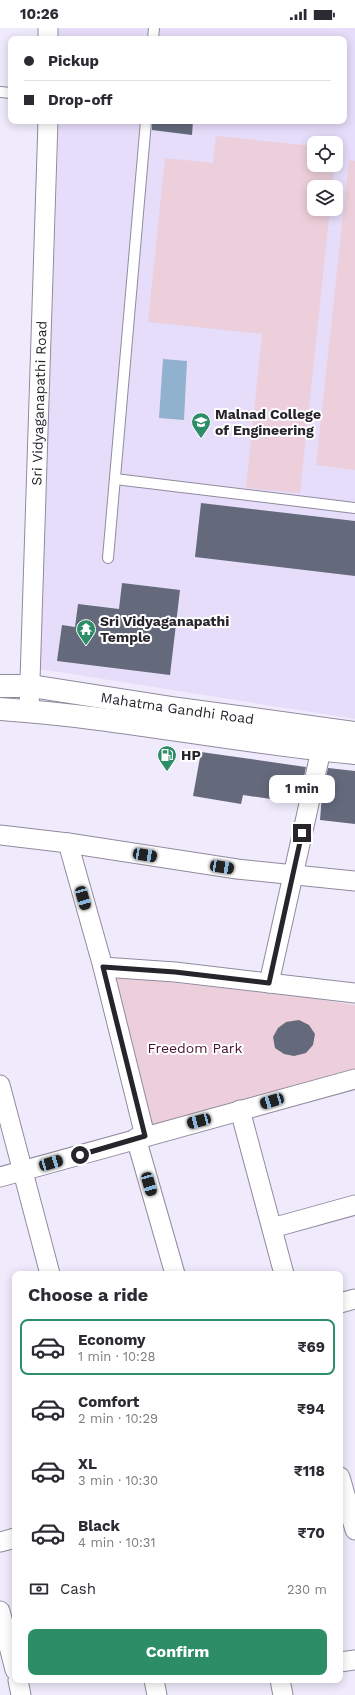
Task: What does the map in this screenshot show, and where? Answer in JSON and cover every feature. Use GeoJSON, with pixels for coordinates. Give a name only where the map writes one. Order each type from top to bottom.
{"type":"FeatureCollection","features":[{"type":"Feature","properties":{"kind":"street","name":"Sri Vidyaganapathi Road"},"geometry":{"type":"LineString","coordinates":[[29,711],[48,124]]}},
{"type":"Feature","properties":{"kind":"street","name":"Mahatma Gandhi Road"},"geometry":{"type":"LineString","coordinates":[[0,686],[31,686],[172,708],[355,733]]}},
{"type":"Feature","properties":{"kind":"street","name":"Mahatma Gandhi Road"},"geometry":{"type":"LineString","coordinates":[[0,709],[139,723],[321,750],[355,753]]}},
{"type":"Feature","properties":{"kind":"street"},"geometry":{"type":"LineString","coordinates":[[269,983],[321,750]]}},
{"type":"Feature","properties":{"kind":"street"},"geometry":{"type":"LineString","coordinates":[[0,835],[68,843],[238,869],[355,881]]}},
{"type":"Feature","properties":{"kind":"street"},"geometry":{"type":"LineString","coordinates":[[68,843],[103,967],[141,1137],[174,1271]]}},
{"type":"Feature","properties":{"kind":"street"},"geometry":{"type":"LineString","coordinates":[[103,967],[175,972],[355,993]]}},
{"type":"Feature","properties":{"kind":"street"},"geometry":{"type":"LineString","coordinates":[[0,1177],[355,1079]]}},
{"type":"Feature","properties":{"kind":"street"},"geometry":{"type":"LineString","coordinates":[[0,1085],[49,1271]]}},
{"type":"Feature","properties":{"kind":"street"},"geometry":{"type":"LineString","coordinates":[[240,1110],[283,1271]]}},
{"type":"Feature","properties":{"kind":"street"},"geometry":{"type":"LineString","coordinates":[[272,1228],[355,1205]]}},
{"type":"Feature","properties":{"kind":"street"},"geometry":{"type":"LineString","coordinates":[[343,1302],[355,1299]]}},
{"type":"Feature","properties":{"kind":"street"},"geometry":{"type":"LineString","coordinates":[[343,1488],[355,1530]]}},
{"type":"Feature","properties":{"kind":"street"},"geometry":{"type":"LineString","coordinates":[[0,1542],[12,1539]]}},
{"type":"Feature","properties":{"kind":"street"},"geometry":{"type":"LineString","coordinates":[[0,1611],[12,1658]]}},
{"type":"Feature","properties":{"kind":"street"},"geometry":{"type":"LineString","coordinates":[[343,1662],[355,1660]]}},
{"type":"Feature","properties":{"kind":"street"},"geometry":{"type":"LineString","coordinates":[[19,1683],[21,1695]]}},
{"type":"Feature","properties":{"kind":"street"},"geometry":{"type":"LineString","coordinates":[[155,1683],[157,1695]]}},
{"type":"Feature","properties":{"kind":"street"},"geometry":{"type":"LineString","coordinates":[[281,1683],[283,1695]]}},
{"type":"Feature","properties":{"kind":"lane"},"geometry":{"type":"LineString","coordinates":[[108,558],[146,124]]}},
{"type":"Feature","properties":{"kind":"lane"},"geometry":{"type":"LineString","coordinates":[[115,479],[355,508]]}},
{"type":"Feature","properties":{"kind":"shaded area","name":"Malnad College of Engineering"},"geometry":{"type":"Polygon","coordinates":[[[59,28],[355,28],[355,719],[40,669],[59,124],[347,124],[347,36],[59,36],[59,28]]]}},
{"type":"Feature","properties":{"kind":"green space"},"geometry":{"type":"Polygon","coordinates":[[[216,136],[307,145],[307,172],[333,172],[333,180],[307,180],[307,216],[329,216],[300,493],[246,488],[262,334],[148,322],[165,158],[213,163],[216,136]]]}},
{"type":"Feature","properties":{"kind":"green space"},"geometry":{"type":"Polygon","coordinates":[[[349,160],[355,161],[355,470],[316,465],[349,160]]]}},
{"type":"Feature","properties":{"kind":"green space","name":"Freedom Park"},"geometry":{"type":"Polygon","coordinates":[[[114,976],[311,998],[355,1005],[355,1070],[150,1125],[114,976]]]}},
{"type":"Feature","properties":{"kind":"water"},"geometry":{"type":"Polygon","coordinates":[[[163,359],[187,361],[184,420],[159,418],[163,359]]]}},
{"type":"Feature","properties":{"kind":"building"},"geometry":{"type":"Polygon","coordinates":[[[152,124],[193,124],[192,135],[152,130],[152,124]]]}},
{"type":"Feature","properties":{"kind":"building"},"geometry":{"type":"Polygon","coordinates":[[[201,503],[355,521],[355,576],[195,557],[201,503]]]}},
{"type":"Feature","properties":{"kind":"building"},"geometry":{"type":"Polygon","coordinates":[[[122,583],[180,590],[170,675],[57,661],[62,625],[75,627],[78,604],[119,609],[122,583]]]}},
{"type":"Feature","properties":{"kind":"building"},"geometry":{"type":"Polygon","coordinates":[[[201,752],[306,767],[301,791],[286,789],[284,801],[243,795],[241,804],[193,796],[201,752]]]}},
{"type":"Feature","properties":{"kind":"building"},"geometry":{"type":"Polygon","coordinates":[[[328,768],[355,771],[355,824],[320,820],[322,794],[328,768]]]}},
{"type":"Feature","properties":{"kind":"building"},"geometry":{"type":"Polygon","coordinates":[[[299,1020],[309,1025],[315,1034],[313,1045],[306,1053],[294,1056],[284,1054],[275,1048],[273,1037],[278,1028],[286,1022],[299,1020]]]}},
{"type":"Feature","properties":{"kind":"place","name":"Malnad College of Engineering"},"geometry":{"type":"Point","coordinates":[201,439]}},
{"type":"Feature","properties":{"kind":"place","name":"Sri Vidyaganapathi Temple"},"geometry":{"type":"Point","coordinates":[86,646]}},
{"type":"Feature","properties":{"kind":"place","name":"HP"},"geometry":{"type":"Point","coordinates":[167,772]}},
{"type":"Feature","properties":{"kind":"route"},"geometry":{"type":"LineString","coordinates":[[80,1155],[145,1136],[103,967],[175,972],[269,983],[302,833]]}}]}
